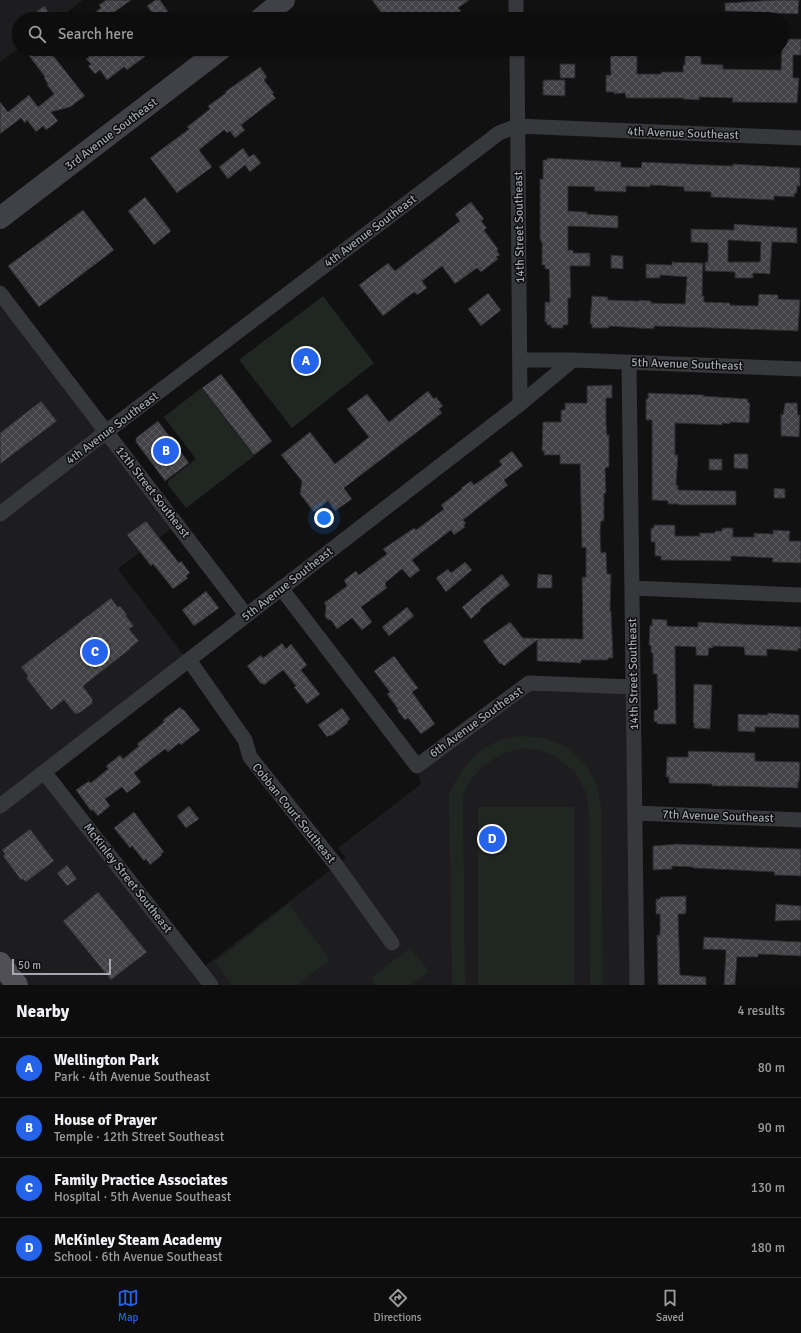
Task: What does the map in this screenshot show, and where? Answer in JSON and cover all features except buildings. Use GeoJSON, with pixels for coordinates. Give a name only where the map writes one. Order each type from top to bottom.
{"type":"FeatureCollection","features":[{"type":"Feature","properties":{"kind":"main road"},"geometry":{"type":"LineString","coordinates":[[269,12],[284,0]]}},
{"type":"Feature","properties":{"kind":"main road","name":"3rd Avenue Southeast"},"geometry":{"type":"LineString","coordinates":[[0,218],[212,56]]}},
{"type":"Feature","properties":{"kind":"main road"},"geometry":{"type":"LineString","coordinates":[[0,963],[17,985]]}},
{"type":"Feature","properties":{"kind":"street"},"geometry":{"type":"LineString","coordinates":[[516,0],[516,12]]}},
{"type":"Feature","properties":{"kind":"street","name":"14th Street Southeast"},"geometry":{"type":"LineString","coordinates":[[516,56],[520,404]]}},
{"type":"Feature","properties":{"kind":"street","name":"4th Avenue Southeast"},"geometry":{"type":"LineString","coordinates":[[0,514],[499,133],[517,126],[801,138]]}},
{"type":"Feature","properties":{"kind":"street","name":"12th Street Southeast"},"geometry":{"type":"LineString","coordinates":[[0,293],[246,615]]}},
{"type":"Feature","properties":{"kind":"street","name":"5th Avenue Southeast"},"geometry":{"type":"LineString","coordinates":[[520,360],[573,360],[801,369]]}},
{"type":"Feature","properties":{"kind":"street","name":"5th Avenue Southeast"},"geometry":{"type":"LineString","coordinates":[[0,806],[520,404],[573,360]]}},
{"type":"Feature","properties":{"kind":"street","name":"14th Street Southeast"},"geometry":{"type":"LineString","coordinates":[[629,362],[637,985]]}},
{"type":"Feature","properties":{"kind":"street","name":"6th Avenue Southeast"},"geometry":{"type":"LineString","coordinates":[[281,588],[417,766],[529,683],[633,687]]}},
{"type":"Feature","properties":{"kind":"street"},"geometry":{"type":"LineString","coordinates":[[632,588],[801,595]]}},
{"type":"Feature","properties":{"kind":"street","name":"Cobban Court Southeast"},"geometry":{"type":"LineString","coordinates":[[189,660],[245,740],[250,757],[336,865],[392,943]]}},
{"type":"Feature","properties":{"kind":"street","name":"McKinley Street Southeast"},"geometry":{"type":"LineString","coordinates":[[44,772],[211,985]]}},
{"type":"Feature","properties":{"kind":"street","name":"7th Avenue Southeast"},"geometry":{"type":"LineString","coordinates":[[635,813],[801,820]]}},
{"type":"Feature","properties":{"kind":"shaded area"},"geometry":{"type":"Polygon","coordinates":[[[0,0],[83,0],[67,12],[12,12],[12,53],[0,62],[0,0]]]}},
{"type":"Feature","properties":{"kind":"shaded area"},"geometry":{"type":"Polygon","coordinates":[[[0,287],[177,524],[118,569],[188,661],[45,772],[200,970],[346,858],[338,848],[421,784],[417,766],[529,683],[633,687],[637,985],[0,985],[0,287]]]}},
{"type":"Feature","properties":{"kind":"shaded area"},"geometry":{"type":"Polygon","coordinates":[[[323,296],[374,363],[292,428],[239,360],[323,296]]]}},
{"type":"Feature","properties":{"kind":"shaded area"},"geometry":{"type":"Polygon","coordinates":[[[201,388],[254,456],[186,508],[168,485],[168,481],[196,459],[164,417],[201,388]]]}},
{"type":"Feature","properties":{"kind":"shaded area"},"geometry":{"type":"Polygon","coordinates":[[[518,736],[545,738],[568,748],[586,765],[597,785],[601,806],[603,985],[590,985],[589,808],[585,790],[574,771],[556,757],[540,750],[525,748],[503,753],[483,766],[469,782],[463,797],[465,985],[452,985],[449,795],[457,778],[472,758],[497,742],[518,736]]]}},
{"type":"Feature","properties":{"kind":"shaded area"},"geometry":{"type":"Polygon","coordinates":[[[478,807],[574,807],[574,985],[478,985],[478,807]]]}},
{"type":"Feature","properties":{"kind":"shaded area"},"geometry":{"type":"Polygon","coordinates":[[[289,904],[330,960],[297,985],[232,985],[215,962],[289,904]]]}},
{"type":"Feature","properties":{"kind":"shaded area"},"geometry":{"type":"Polygon","coordinates":[[[410,948],[429,971],[411,985],[376,985],[371,978],[410,948]]]}},
{"type":"Feature","properties":{"kind":"place","name":"Wellington Park"},"geometry":{"type":"Point","coordinates":[306,361]}},
{"type":"Feature","properties":{"kind":"place","name":"House of Prayer"},"geometry":{"type":"Point","coordinates":[166,451]}},
{"type":"Feature","properties":{"kind":"place","name":"Family Practice Associates"},"geometry":{"type":"Point","coordinates":[95,652]}},
{"type":"Feature","properties":{"kind":"place","name":"McKinley Steam Academy"},"geometry":{"type":"Point","coordinates":[492,839]}}]}
